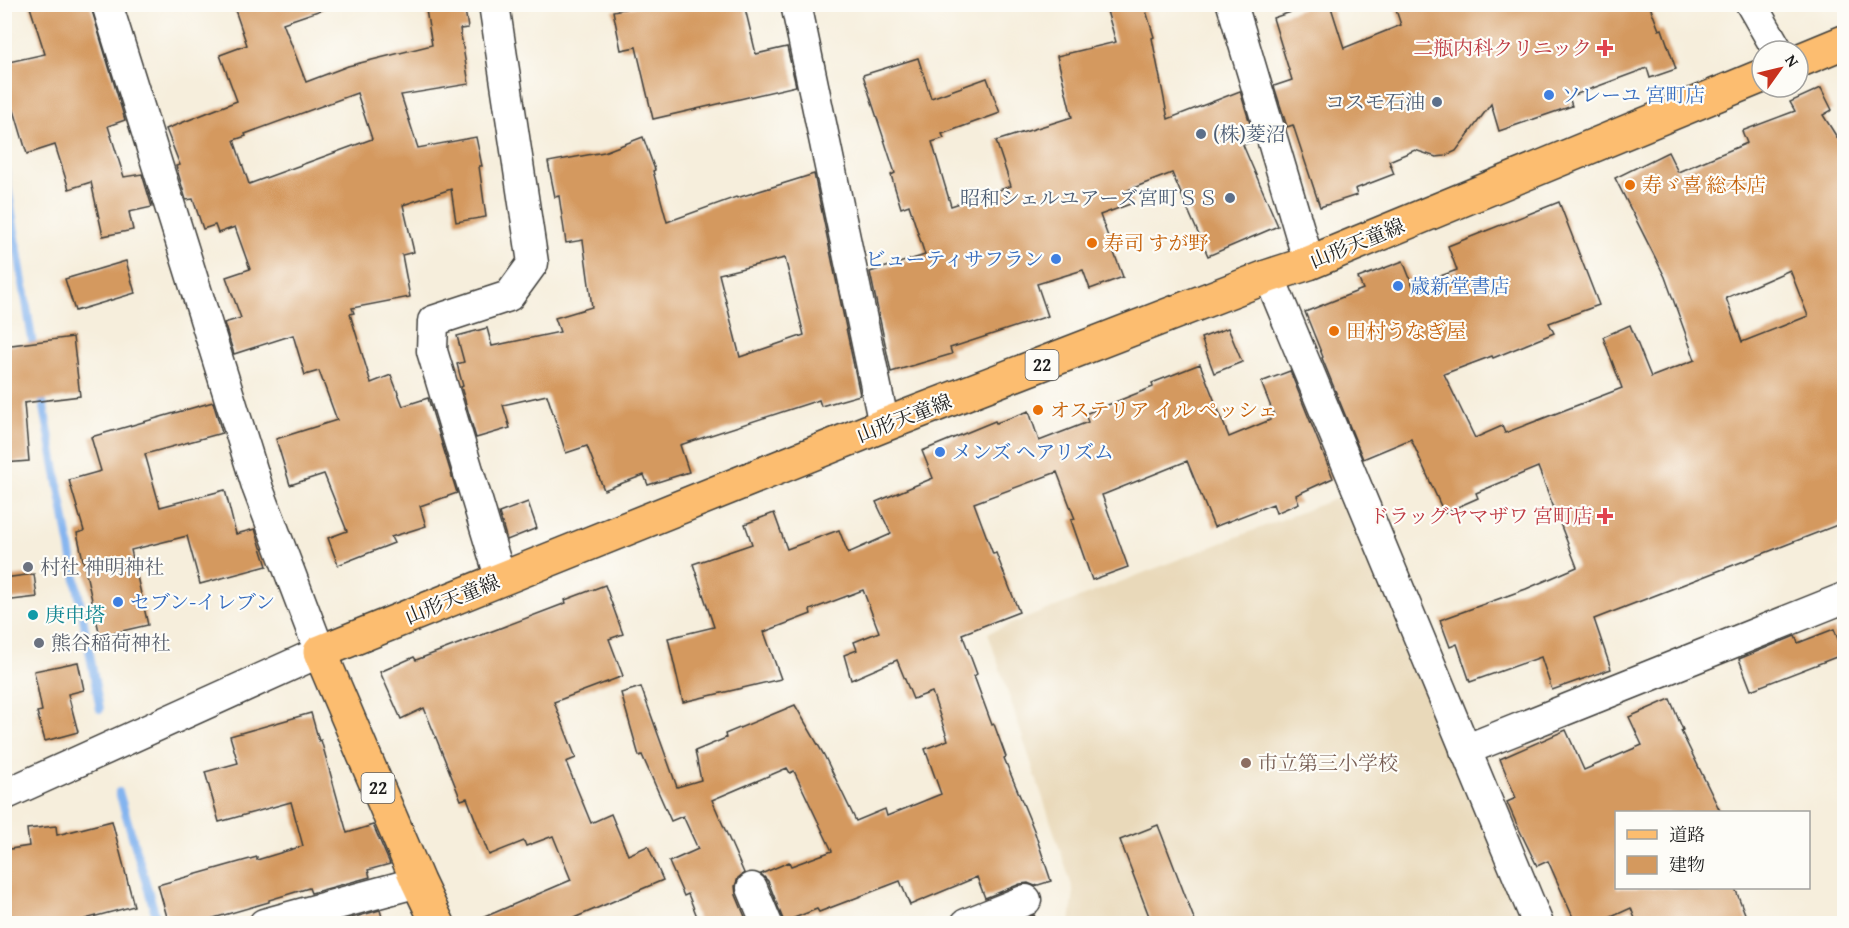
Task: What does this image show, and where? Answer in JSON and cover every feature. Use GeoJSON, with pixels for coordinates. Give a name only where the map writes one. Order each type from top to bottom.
{"type":"FeatureCollection","features":[{"type":"Feature","properties":{"kind":"main road"},"geometry":{"type":"LineString","coordinates":[[1810,56],[1845,42]]}},
{"type":"Feature","properties":{"kind":"main road","name":"山形天童線"},"geometry":{"type":"LineString","coordinates":[[320,652],[885,425],[1269,276],[1309,263],[1750,81]]}},
{"type":"Feature","properties":{"kind":"main road","name":"22"},"geometry":{"type":"LineString","coordinates":[[320,652],[438,924]]}},
{"type":"Feature","properties":{"kind":"street"},"geometry":{"type":"LineString","coordinates":[[4,795],[320,652],[258,489],[107,4]]}},
{"type":"Feature","properties":{"kind":"street"},"geometry":{"type":"LineString","coordinates":[[494,4],[533,263],[509,296],[433,321],[432,351],[501,580]]}},
{"type":"Feature","properties":{"kind":"street"},"geometry":{"type":"LineString","coordinates":[[796,4],[885,425]]}},
{"type":"Feature","properties":{"kind":"street"},"geometry":{"type":"LineString","coordinates":[[1232,4],[1309,263]]}},
{"type":"Feature","properties":{"kind":"street"},"geometry":{"type":"LineString","coordinates":[[1751,4],[1771,39]]}},
{"type":"Feature","properties":{"kind":"street"},"geometry":{"type":"LineString","coordinates":[[1269,276],[1538,924]]}},
{"type":"Feature","properties":{"kind":"street"},"geometry":{"type":"LineString","coordinates":[[1465,750],[1845,598]]}},
{"type":"Feature","properties":{"kind":"street"},"geometry":{"type":"LineString","coordinates":[[264,924],[418,882]]}},
{"type":"Feature","properties":{"kind":"street"},"geometry":{"type":"LineString","coordinates":[[752,888],[767,924]]}},
{"type":"Feature","properties":{"kind":"street"},"geometry":{"type":"LineString","coordinates":[[966,924],[1026,900]]}},
{"type":"Feature","properties":{"kind":"shaded area","name":"市立第三小学校"},"geometry":{"type":"Polygon","coordinates":[[[1348,494],[1528,923],[1070,923],[1074,892],[988,633],[1348,494]]]}},
{"type":"Feature","properties":{"kind":"building"},"geometry":{"type":"Polygon","coordinates":[[[29,4],[90,4],[125,120],[108,126],[124,177],[142,174],[152,207],[129,212],[133,230],[103,236],[91,182],[69,189],[55,145],[27,154],[14,110],[4,112],[4,63],[45,54],[29,4]]]}},
{"type":"Feature","properties":{"kind":"building"},"geometry":{"type":"Polygon","coordinates":[[[233,4],[324,4],[324,9],[283,23],[306,82],[348,66],[432,45],[425,4],[464,4],[468,28],[460,29],[469,84],[401,95],[418,148],[476,137],[482,166],[479,166],[486,217],[456,222],[451,189],[403,205],[414,252],[402,255],[410,297],[352,308],[354,313],[350,314],[371,383],[391,375],[403,406],[428,398],[457,493],[420,506],[426,526],[391,537],[394,543],[338,565],[328,538],[347,531],[324,474],[290,485],[276,439],[337,420],[319,371],[305,375],[293,335],[234,354],[224,323],[241,318],[226,277],[250,269],[235,227],[218,233],[215,225],[203,229],[193,199],[186,200],[176,166],[180,165],[166,129],[237,101],[220,55],[247,45],[233,4]],[[357,93],[234,140],[249,184],[372,139],[357,93]]]}},
{"type":"Feature","properties":{"kind":"building"},"geometry":{"type":"Polygon","coordinates":[[[649,4],[744,4],[756,54],[787,47],[796,86],[653,119],[636,47],[621,50],[613,11],[649,4]]]}},
{"type":"Feature","properties":{"kind":"building"},"geometry":{"type":"Polygon","coordinates":[[[1105,4],[1144,4],[1154,37],[1152,38],[1168,119],[1240,91],[1255,140],[1243,145],[1278,226],[1208,256],[1172,173],[1128,190],[1133,203],[1100,215],[1123,277],[1090,289],[1083,270],[1037,284],[1048,316],[950,348],[952,354],[891,372],[870,272],[925,255],[909,205],[901,208],[891,175],[895,173],[863,75],[918,58],[931,98],[987,78],[1000,113],[942,134],[944,138],[932,142],[951,206],[1011,186],[996,141],[1072,117],[1057,56],[1116,42],[1105,4]]]}},
{"type":"Feature","properties":{"kind":"building"},"geometry":{"type":"Polygon","coordinates":[[[1315,4],[1330,4],[1344,48],[1401,25],[1394,4],[1649,4],[1659,30],[1662,29],[1676,69],[1650,78],[1647,68],[1569,97],[1572,106],[1499,131],[1491,104],[1456,151],[1436,157],[1415,150],[1389,161],[1394,174],[1355,189],[1357,195],[1320,207],[1293,125],[1287,127],[1274,86],[1292,80],[1273,18],[1315,4]]]}},
{"type":"Feature","properties":{"kind":"building"},"geometry":{"type":"Polygon","coordinates":[[[1821,88],[1832,110],[1823,115],[1845,150],[1845,522],[1594,619],[1611,669],[1552,690],[1541,657],[1470,682],[1457,644],[1450,647],[1440,620],[1526,589],[1577,567],[1538,467],[1476,493],[1478,498],[1444,513],[1411,439],[1363,459],[1305,312],[1363,289],[1358,278],[1403,261],[1413,286],[1457,270],[1448,246],[1559,202],[1599,305],[1549,323],[1554,333],[1493,358],[1492,356],[1444,374],[1475,438],[1502,426],[1505,433],[1622,388],[1603,337],[1630,325],[1651,377],[1695,360],[1665,277],[1615,178],[1668,152],[1678,172],[1747,143],[1742,131],[1795,111],[1790,102],[1797,99],[1810,99],[1810,93],[1821,88]],[[1790,270],[1726,298],[1742,342],[1808,316],[1790,270]]]}},
{"type":"Feature","properties":{"kind":"building"},"geometry":{"type":"Polygon","coordinates":[[[643,137],[655,170],[653,171],[667,222],[736,197],[814,174],[860,395],[821,406],[819,400],[680,445],[689,472],[648,485],[644,475],[604,490],[587,446],[566,453],[547,395],[503,405],[510,428],[476,438],[461,387],[463,386],[457,364],[464,362],[457,336],[487,328],[492,346],[560,332],[555,318],[592,307],[583,240],[566,243],[559,196],[555,197],[548,162],[604,152],[643,137]],[[785,258],[719,274],[740,357],[804,335],[785,258]]]}},
{"type":"Feature","properties":{"kind":"building"},"geometry":{"type":"Polygon","coordinates":[[[126,261],[135,293],[75,311],[65,279],[126,261]]]}},
{"type":"Feature","properties":{"kind":"building"},"geometry":{"type":"Polygon","coordinates":[[[1228,328],[1242,362],[1214,373],[1201,338],[1228,328]]]}},
{"type":"Feature","properties":{"kind":"building"},"geometry":{"type":"Polygon","coordinates":[[[73,337],[80,396],[24,403],[29,461],[4,463],[4,346],[73,337]]]}},
{"type":"Feature","properties":{"kind":"building"},"geometry":{"type":"Polygon","coordinates":[[[1200,364],[1229,437],[1270,420],[1269,417],[1274,415],[1261,382],[1290,371],[1333,478],[1296,495],[1299,503],[1276,513],[1273,504],[1214,527],[1187,461],[1102,495],[1128,567],[1092,580],[1071,520],[1075,519],[1057,472],[974,503],[993,554],[996,553],[1019,612],[962,634],[977,674],[974,676],[992,725],[994,724],[1006,757],[1004,758],[1034,830],[1051,881],[1035,886],[1028,883],[1020,884],[985,898],[977,877],[910,905],[900,881],[819,912],[817,909],[784,922],[768,881],[761,874],[789,862],[791,866],[832,851],[794,771],[790,773],[787,768],[712,800],[744,873],[738,878],[735,886],[736,895],[748,924],[700,924],[688,894],[684,896],[669,862],[698,849],[683,816],[671,821],[642,755],[639,756],[621,693],[641,687],[677,787],[701,780],[695,751],[726,738],[725,734],[795,705],[824,755],[856,821],[885,809],[887,816],[941,794],[925,749],[948,740],[932,692],[913,699],[897,660],[851,680],[844,655],[857,650],[854,642],[879,632],[863,590],[810,610],[811,614],[764,632],[781,679],[683,702],[668,638],[714,627],[693,564],[752,544],[745,524],[774,513],[787,549],[839,530],[848,553],[891,534],[876,502],[933,478],[922,451],[995,421],[996,423],[1029,411],[1039,441],[1088,422],[1085,414],[1153,387],[1152,383],[1200,364]]]}},
{"type":"Feature","properties":{"kind":"building"},"geometry":{"type":"Polygon","coordinates":[[[213,402],[222,433],[145,454],[160,507],[225,490],[236,534],[255,529],[267,566],[200,584],[187,536],[131,550],[148,625],[100,636],[77,533],[84,531],[69,480],[101,471],[91,437],[213,402]]]}},
{"type":"Feature","properties":{"kind":"building"},"geometry":{"type":"Polygon","coordinates":[[[528,502],[537,528],[507,540],[499,513],[528,502]]]}},
{"type":"Feature","properties":{"kind":"building"},"geometry":{"type":"Polygon","coordinates":[[[34,574],[37,597],[4,601],[4,578],[34,574]]]}},
{"type":"Feature","properties":{"kind":"building"},"geometry":{"type":"Polygon","coordinates":[[[605,585],[623,634],[609,639],[623,676],[554,702],[576,758],[566,762],[591,823],[611,814],[628,855],[648,846],[663,880],[574,918],[577,924],[468,924],[571,880],[553,836],[526,846],[524,841],[489,855],[467,798],[461,800],[424,708],[401,719],[380,672],[414,657],[416,660],[566,603],[565,600],[605,585]]]}},
{"type":"Feature","properties":{"kind":"building"},"geometry":{"type":"Polygon","coordinates":[[[1834,629],[1844,654],[1751,690],[1739,659],[1795,636],[1798,643],[1834,629]]]}},
{"type":"Feature","properties":{"kind":"building"},"geometry":{"type":"Polygon","coordinates":[[[78,662],[84,690],[68,694],[78,732],[45,741],[37,712],[42,711],[34,671],[78,662]]]}},
{"type":"Feature","properties":{"kind":"building"},"geometry":{"type":"Polygon","coordinates":[[[1670,699],[1683,730],[1681,731],[1720,811],[1615,811],[1615,889],[1735,889],[1749,924],[1637,924],[1631,908],[1596,924],[1576,924],[1548,861],[1537,866],[1507,802],[1516,798],[1500,759],[1566,730],[1584,770],[1642,745],[1629,717],[1670,699]]]}},
{"type":"Feature","properties":{"kind":"building"},"geometry":{"type":"Polygon","coordinates":[[[311,713],[319,741],[321,740],[347,833],[373,825],[390,864],[368,870],[370,877],[311,893],[309,888],[193,924],[169,924],[158,885],[303,846],[291,802],[219,822],[205,772],[238,763],[230,736],[311,713]]]}},
{"type":"Feature","properties":{"kind":"building"},"geometry":{"type":"Polygon","coordinates":[[[112,821],[134,906],[85,919],[86,924],[4,924],[4,850],[29,846],[27,829],[56,826],[57,835],[112,821]]]}},
{"type":"Feature","properties":{"kind":"building"},"geometry":{"type":"Polygon","coordinates":[[[1158,825],[1196,924],[1152,924],[1120,840],[1158,825]]]}},
{"type":"Feature","properties":{"kind":"building"},"geometry":{"type":"Polygon","coordinates":[[[380,910],[384,924],[331,924],[380,910]]]}},
{"type":"Feature","properties":{"kind":"building"},"geometry":{"type":"Polygon","coordinates":[[[1034,915],[1038,924],[1014,924],[1032,916],[1034,915]]]}},
{"type":"Feature","properties":{"kind":"waterway"},"geometry":{"type":"LineString","coordinates":[[4,163],[34,352]]}},
{"type":"Feature","properties":{"kind":"waterway"},"geometry":{"type":"LineString","coordinates":[[41,391],[100,709]]}},
{"type":"Feature","properties":{"kind":"waterway"},"geometry":{"type":"LineString","coordinates":[[119,792],[158,923]]}},
{"type":"Feature","properties":{"kind":"place","name":"二瓶内科クリニック"},"geometry":{"type":"Point","coordinates":[1605,48]}},
{"type":"Feature","properties":{"kind":"place","name":"ソレーユ 宮町店"},"geometry":{"type":"Point","coordinates":[1549,95]}},
{"type":"Feature","properties":{"kind":"place","name":"コスモ石油"},"geometry":{"type":"Point","coordinates":[1437,102]}},
{"type":"Feature","properties":{"kind":"place","name":"(株)菱沼"},"geometry":{"type":"Point","coordinates":[1201,134]}},
{"type":"Feature","properties":{"kind":"place","name":"寿ゞ喜 総本店"},"geometry":{"type":"Point","coordinates":[1630,185]}},
{"type":"Feature","properties":{"kind":"place","name":"昭和シェルユアーズ宮町ＳＳ"},"geometry":{"type":"Point","coordinates":[1230,198]}},
{"type":"Feature","properties":{"kind":"place","name":"寿司 すが野"},"geometry":{"type":"Point","coordinates":[1092,243]}},
{"type":"Feature","properties":{"kind":"place","name":"ビューティサフラン"},"geometry":{"type":"Point","coordinates":[1056,259]}},
{"type":"Feature","properties":{"kind":"place","name":"歳新堂書店"},"geometry":{"type":"Point","coordinates":[1398,286]}},
{"type":"Feature","properties":{"kind":"place","name":"田村うなぎ屋"},"geometry":{"type":"Point","coordinates":[1334,331]}},
{"type":"Feature","properties":{"kind":"place","name":"オステリア イル ペッシェ"},"geometry":{"type":"Point","coordinates":[1038,410]}},
{"type":"Feature","properties":{"kind":"place","name":"メンズ ヘアリズム"},"geometry":{"type":"Point","coordinates":[940,452]}},
{"type":"Feature","properties":{"kind":"place","name":"ドラッグヤマザワ 宮町店"},"geometry":{"type":"Point","coordinates":[1605,516]}},
{"type":"Feature","properties":{"kind":"place","name":"村社 神明神社"},"geometry":{"type":"Point","coordinates":[28,567]}},
{"type":"Feature","properties":{"kind":"place","name":"セブン-イレブン"},"geometry":{"type":"Point","coordinates":[118,602]}},
{"type":"Feature","properties":{"kind":"place","name":"庚申塔"},"geometry":{"type":"Point","coordinates":[33,615]}},
{"type":"Feature","properties":{"kind":"place","name":"熊谷稲荷神社"},"geometry":{"type":"Point","coordinates":[39,643]}},
{"type":"Feature","properties":{"kind":"place","name":"市立第三小学校"},"geometry":{"type":"Point","coordinates":[1246,763]}}]}
